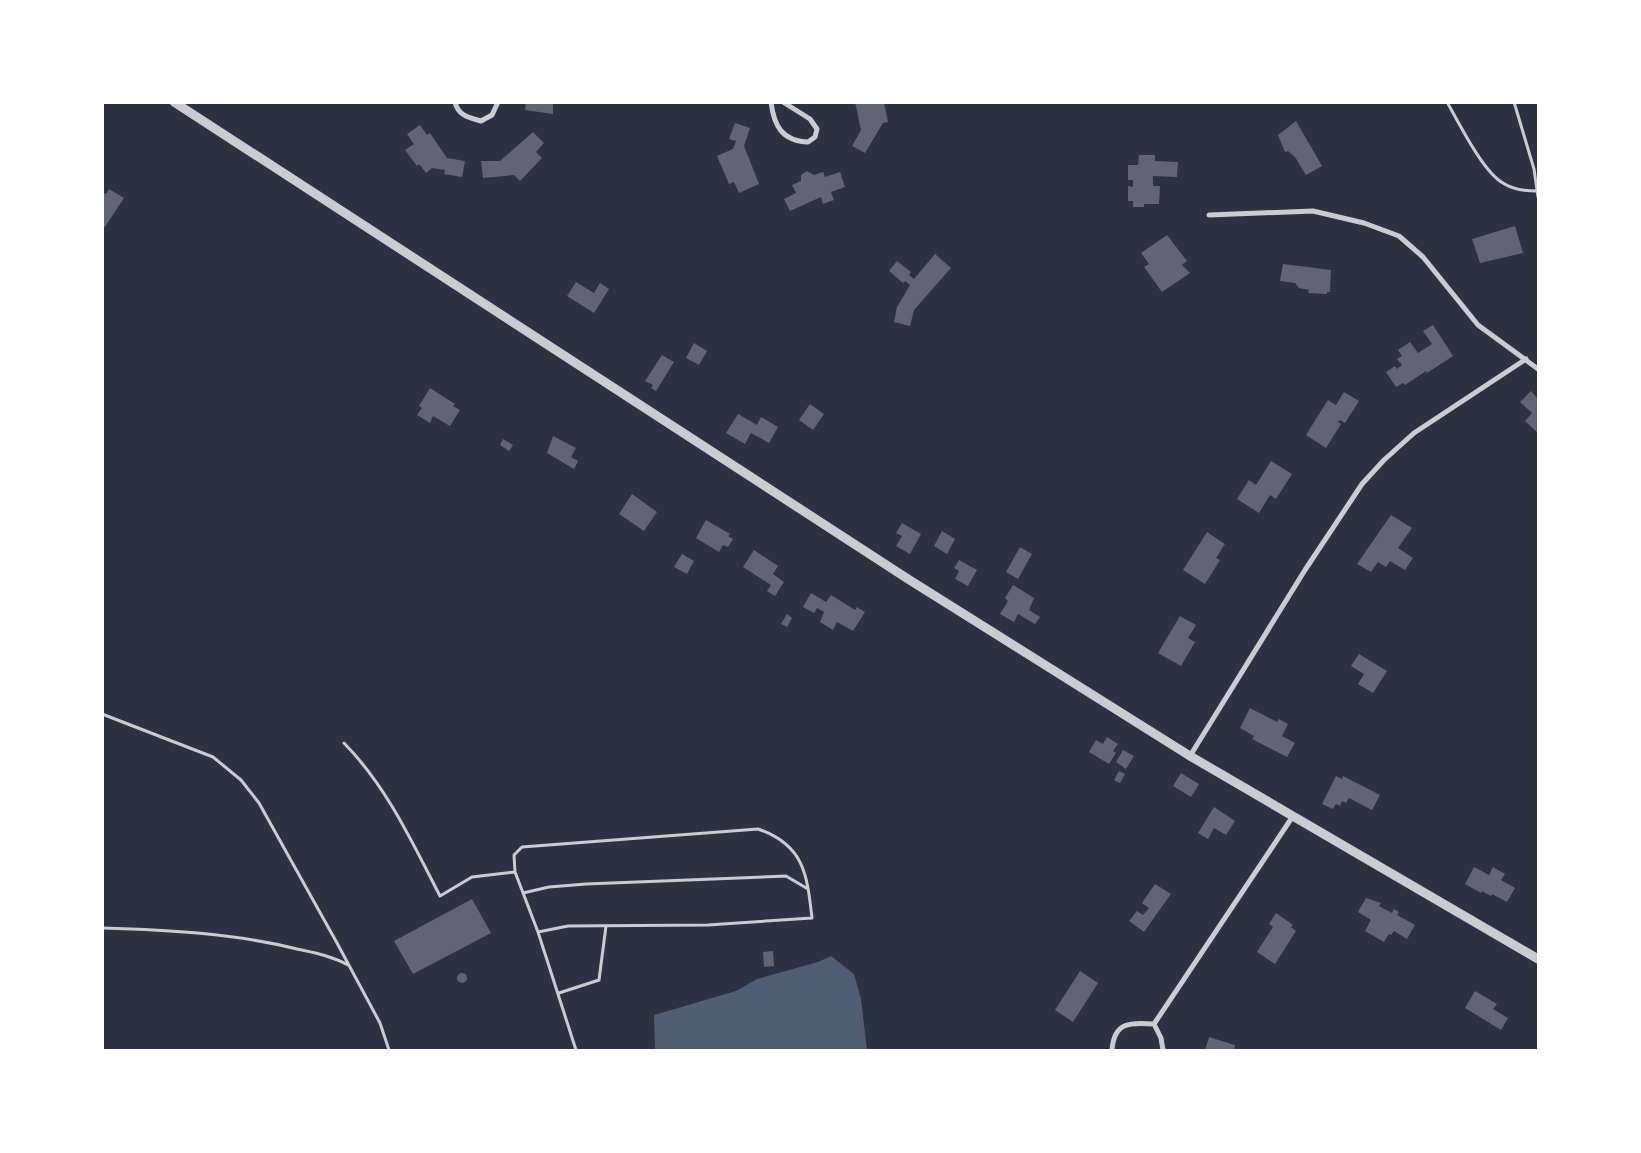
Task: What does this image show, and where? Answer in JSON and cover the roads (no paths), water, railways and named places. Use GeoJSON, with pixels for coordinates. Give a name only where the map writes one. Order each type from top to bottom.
{"type":"FeatureCollection","features":[{"type":"Feature","properties":{"kind":"street"},"geometry":{"type":"LineString","coordinates":[[174,102],[900,574],[1190,756],[1538,959]]}},
{"type":"Feature","properties":{"kind":"street"},"geometry":{"type":"LineString","coordinates":[[455,102],[456,109],[466,117],[481,121],[492,115],[498,102]]}},
{"type":"Feature","properties":{"kind":"street"},"geometry":{"type":"LineString","coordinates":[[781,102],[810,119],[817,129],[816,137],[808,142],[794,142],[783,134],[773,120],[771,104],[781,102]]}},
{"type":"Feature","properties":{"kind":"street"},"geometry":{"type":"LineString","coordinates":[[1209,215],[1313,211],[1364,222],[1399,236],[1423,258],[1478,325],[1538,369]]}},
{"type":"Feature","properties":{"kind":"street"},"geometry":{"type":"LineString","coordinates":[[1190,756],[1362,484],[1384,460],[1414,434],[1526,359]]}},
{"type":"Feature","properties":{"kind":"street"},"geometry":{"type":"LineString","coordinates":[[1154,1024],[1293,816]]}},
{"type":"Feature","properties":{"kind":"street"},"geometry":{"type":"LineString","coordinates":[[1112,1050],[1113,1039],[1121,1027],[1135,1023],[1154,1024]]}},
{"type":"Feature","properties":{"kind":"street"},"geometry":{"type":"LineString","coordinates":[[1154,1024],[1161,1038],[1163,1050]]}},
{"type":"Feature","properties":{"kind":"lane"},"geometry":{"type":"LineString","coordinates":[[1447,102],[1489,171],[1502,183],[1514,188],[1537,191]]}},
{"type":"Feature","properties":{"kind":"lane"},"geometry":{"type":"LineString","coordinates":[[1514,102],[1534,169],[1538,197]]}},
{"type":"Feature","properties":{"kind":"lane"},"geometry":{"type":"LineString","coordinates":[[1534,169],[1538,168]]}},
{"type":"Feature","properties":{"kind":"lane"},"geometry":{"type":"LineString","coordinates":[[102,714],[213,756],[241,780],[259,803],[380,1023],[389,1050]]}},
{"type":"Feature","properties":{"kind":"lane"},"geometry":{"type":"LineString","coordinates":[[344,743],[360,759],[387,796],[440,896],[472,877],[515,872]]}},
{"type":"Feature","properties":{"kind":"lane"},"geometry":{"type":"LineString","coordinates":[[538,932],[568,926],[708,925],[812,918],[805,872],[794,853],[778,836],[758,829],[522,847],[514,855],[515,872],[559,993],[576,1050]]}},
{"type":"Feature","properties":{"kind":"lane"},"geometry":{"type":"LineString","coordinates":[[523,893],[549,887],[586,884],[786,876],[808,889]]}},
{"type":"Feature","properties":{"kind":"lane"},"geometry":{"type":"LineString","coordinates":[[559,993],[600,980],[606,926]]}},
{"type":"Feature","properties":{"kind":"lane"},"geometry":{"type":"LineString","coordinates":[[102,928],[174,930],[249,939],[335,958],[348,965]]}},
{"type":"Feature","properties":{"kind":"water"},"geometry":{"type":"Polygon","coordinates":[[[831,956],[854,974],[861,999],[867,1050],[655,1050],[654,1015],[736,991],[757,979],[818,962],[831,956]]]}}]}
